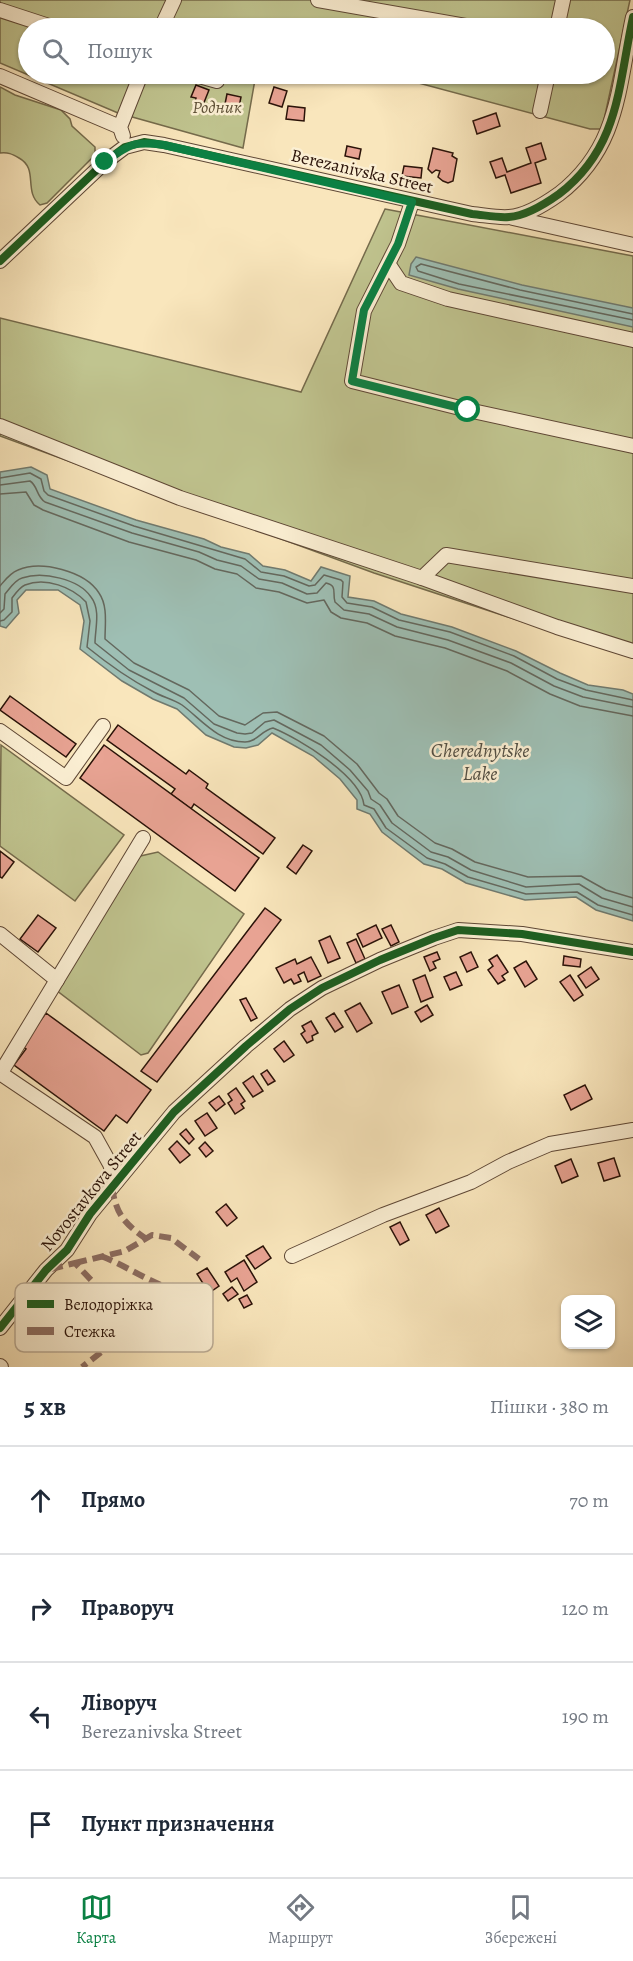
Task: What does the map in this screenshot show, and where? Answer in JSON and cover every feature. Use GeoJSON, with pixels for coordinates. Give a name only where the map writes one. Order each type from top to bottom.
{"type":"FeatureCollection","features":[{"type":"Feature","properties":{"kind":"street"},"geometry":{"type":"LineString","coordinates":[[166,18],[174,0]]}},
{"type":"Feature","properties":{"kind":"street"},"geometry":{"type":"LineString","coordinates":[[318,0],[420,18]]}},
{"type":"Feature","properties":{"kind":"street"},"geometry":{"type":"LineString","coordinates":[[559,18],[563,0]]}},
{"type":"Feature","properties":{"kind":"street"},"geometry":{"type":"LineString","coordinates":[[0,10],[24,18]]}},
{"type":"Feature","properties":{"kind":"street","name":"Berezanivska Street"},"geometry":{"type":"LineString","coordinates":[[125,147],[144,142],[164,145],[412,202],[472,214],[510,217],[532,210],[552,199],[571,184],[588,167],[603,143],[614,116],[633,17]]}},
{"type":"Feature","properties":{"kind":"street"},"geometry":{"type":"LineString","coordinates":[[0,76],[18,84]]}},
{"type":"Feature","properties":{"kind":"street"},"geometry":{"type":"LineString","coordinates":[[19,84],[120,127]]}},
{"type":"Feature","properties":{"kind":"street"},"geometry":{"type":"LineString","coordinates":[[0,261],[105,162],[125,147],[120,127],[137,84]]}},
{"type":"Feature","properties":{"kind":"street"},"geometry":{"type":"LineString","coordinates":[[540,111],[546,84]]}},
{"type":"Feature","properties":{"kind":"street"},"geometry":{"type":"LineString","coordinates":[[412,202],[389,265],[364,310],[352,381],[468,410],[633,446]]}},
{"type":"Feature","properties":{"kind":"street"},"geometry":{"type":"LineString","coordinates":[[510,217],[633,245]]}},
{"type":"Feature","properties":{"kind":"street"},"geometry":{"type":"LineString","coordinates":[[389,265],[401,283],[448,299],[633,340]]}},
{"type":"Feature","properties":{"kind":"street"},"geometry":{"type":"LineString","coordinates":[[0,426],[180,498],[633,651]]}},
{"type":"Feature","properties":{"kind":"street"},"geometry":{"type":"LineString","coordinates":[[422,578],[446,555],[633,586]]}},
{"type":"Feature","properties":{"kind":"street"},"geometry":{"type":"LineString","coordinates":[[0,731],[66,778],[103,726]]}},
{"type":"Feature","properties":{"kind":"street"},"geometry":{"type":"LineString","coordinates":[[116,1182],[110,1164],[95,1137],[0,1074],[143,838]]}},
{"type":"Feature","properties":{"kind":"street","name":"Novostavkova Street"},"geometry":{"type":"LineString","coordinates":[[36,1283],[67,1250],[90,1214],[174,1112],[246,1046],[290,1010],[322,988],[380,960],[458,930],[522,934],[633,952]]}},
{"type":"Feature","properties":{"kind":"street"},"geometry":{"type":"LineString","coordinates":[[0,934],[57,980]]}},
{"type":"Feature","properties":{"kind":"street"},"geometry":{"type":"LineString","coordinates":[[292,1256],[383,1215],[471,1182],[508,1162],[550,1144],[633,1130]]}},
{"type":"Feature","properties":{"kind":"street","name":"Novostavkova Street"},"geometry":{"type":"LineString","coordinates":[[0,1328],[15,1309]]}},
{"type":"Feature","properties":{"kind":"green space","name":"Родник"},"geometry":{"type":"Polygon","coordinates":[[[0,0],[630,0],[615,69],[615,18],[18,18],[18,71],[0,63],[0,0]]]}},
{"type":"Feature","properties":{"kind":"green space","name":"Родник"},"geometry":{"type":"Polygon","coordinates":[[[50,84],[254,84],[243,148],[118,113],[50,84]]]}},
{"type":"Feature","properties":{"kind":"green space","name":"Родник"},"geometry":{"type":"Polygon","coordinates":[[[422,84],[612,84],[602,129],[590,129],[422,84]]]}},
{"type":"Feature","properties":{"kind":"green space"},"geometry":{"type":"Polygon","coordinates":[[[0,87],[15,95],[61,110],[70,119],[72,126],[95,147],[95,155],[47,203],[40,205],[35,199],[30,174],[25,163],[12,154],[0,153],[0,87]]]}},
{"type":"Feature","properties":{"kind":"green space"},"geometry":{"type":"Polygon","coordinates":[[[385,209],[633,256],[633,658],[374,573],[0,436],[0,318],[301,392],[385,209]]]}},
{"type":"Feature","properties":{"kind":"green space"},"geometry":{"type":"Polygon","coordinates":[[[1,745],[124,835],[75,901],[0,846],[1,745]]]}},
{"type":"Feature","properties":{"kind":"green space"},"geometry":{"type":"Polygon","coordinates":[[[158,852],[244,914],[148,1053],[141,1055],[56,990],[136,857],[158,852]]]}},
{"type":"Feature","properties":{"kind":"water"},"geometry":{"type":"Polygon","coordinates":[[[416,257],[522,285],[633,308],[633,327],[458,289],[409,275],[411,264],[416,257]]]}},
{"type":"Feature","properties":{"kind":"water","name":"Cherednytske Lake"},"geometry":{"type":"Polygon","coordinates":[[[31,467],[47,475],[50,489],[136,520],[249,554],[263,566],[285,570],[311,581],[321,567],[350,576],[348,597],[374,601],[401,614],[452,627],[516,651],[588,685],[623,690],[633,694],[633,921],[596,910],[576,897],[525,900],[466,883],[442,869],[424,864],[382,832],[370,814],[357,809],[357,800],[340,779],[313,756],[272,733],[258,745],[246,748],[234,747],[206,735],[177,709],[153,699],[122,681],[80,649],[84,621],[80,605],[58,590],[26,590],[17,600],[19,613],[6,628],[0,626],[0,472],[31,467]]]}},
{"type":"Feature","properties":{"kind":"building"},"geometry":{"type":"Polygon","coordinates":[[[196,85],[209,90],[203,105],[195,102],[196,98],[191,97],[196,85]]]}},
{"type":"Feature","properties":{"kind":"building"},"geometry":{"type":"Polygon","coordinates":[[[274,87],[287,91],[282,107],[269,103],[274,87]]]}},
{"type":"Feature","properties":{"kind":"building"},"geometry":{"type":"Polygon","coordinates":[[[227,94],[241,97],[238,112],[224,109],[227,94]]]}},
{"type":"Feature","properties":{"kind":"building"},"geometry":{"type":"Polygon","coordinates":[[[288,106],[305,108],[304,121],[286,119],[288,106]]]}},
{"type":"Feature","properties":{"kind":"building"},"geometry":{"type":"Polygon","coordinates":[[[496,113],[500,126],[477,134],[473,121],[496,113]]]}},
{"type":"Feature","properties":{"kind":"building"},"geometry":{"type":"Polygon","coordinates":[[[541,143],[546,159],[535,163],[541,183],[511,193],[505,175],[496,178],[490,162],[502,158],[507,172],[531,163],[526,148],[541,143]]]}},
{"type":"Feature","properties":{"kind":"building"},"geometry":{"type":"Polygon","coordinates":[[[347,146],[361,149],[359,159],[345,156],[347,146]]]}},
{"type":"Feature","properties":{"kind":"building"},"geometry":{"type":"Polygon","coordinates":[[[433,148],[453,153],[452,156],[457,159],[453,181],[448,183],[443,181],[438,177],[440,171],[436,170],[432,173],[428,169],[433,148]]]}},
{"type":"Feature","properties":{"kind":"building"},"geometry":{"type":"Polygon","coordinates":[[[404,166],[422,168],[421,178],[402,176],[404,166]]]}},
{"type":"Feature","properties":{"kind":"building"},"geometry":{"type":"Polygon","coordinates":[[[10,696],[76,744],[66,757],[0,710],[10,696]]]}},
{"type":"Feature","properties":{"kind":"building"},"geometry":{"type":"Polygon","coordinates":[[[118,725],[186,774],[189,770],[208,784],[206,788],[275,838],[263,854],[194,804],[191,809],[171,794],[175,789],[107,740],[118,725]]]}},
{"type":"Feature","properties":{"kind":"building"},"geometry":{"type":"Polygon","coordinates":[[[104,745],[259,858],[235,891],[80,778],[104,745]]]}},
{"type":"Feature","properties":{"kind":"building"},"geometry":{"type":"Polygon","coordinates":[[[303,845],[312,851],[296,874],[287,867],[303,845]]]}},
{"type":"Feature","properties":{"kind":"building"},"geometry":{"type":"Polygon","coordinates":[[[0,851],[14,862],[2,878],[0,877],[0,851]]]}},
{"type":"Feature","properties":{"kind":"building"},"geometry":{"type":"Polygon","coordinates":[[[265,908],[281,920],[157,1082],[141,1071],[265,908]]]}},
{"type":"Feature","properties":{"kind":"building"},"geometry":{"type":"Polygon","coordinates":[[[38,915],[56,928],[38,952],[20,939],[38,915]]]}},
{"type":"Feature","properties":{"kind":"building"},"geometry":{"type":"Polygon","coordinates":[[[376,925],[382,938],[363,947],[357,934],[376,925]]]}},
{"type":"Feature","properties":{"kind":"building"},"geometry":{"type":"Polygon","coordinates":[[[391,925],[399,942],[391,946],[382,929],[391,925]]]}},
{"type":"Feature","properties":{"kind":"building"},"geometry":{"type":"Polygon","coordinates":[[[330,936],[340,958],[328,963],[319,941],[330,936]]]}},
{"type":"Feature","properties":{"kind":"building"},"geometry":{"type":"Polygon","coordinates":[[[356,939],[365,959],[356,963],[347,943],[356,939]]]}},
{"type":"Feature","properties":{"kind":"building"},"geometry":{"type":"Polygon","coordinates":[[[437,952],[440,959],[433,962],[436,968],[430,971],[424,957],[437,952]]]}},
{"type":"Feature","properties":{"kind":"building"},"geometry":{"type":"Polygon","coordinates":[[[471,952],[478,967],[467,972],[460,957],[471,952]]]}},
{"type":"Feature","properties":{"kind":"building"},"geometry":{"type":"Polygon","coordinates":[[[497,955],[508,972],[502,976],[505,980],[498,984],[488,970],[493,966],[489,960],[497,955]]]}},
{"type":"Feature","properties":{"kind":"building"},"geometry":{"type":"Polygon","coordinates":[[[564,956],[581,959],[580,967],[563,965],[564,956]]]}},
{"type":"Feature","properties":{"kind":"building"},"geometry":{"type":"Polygon","coordinates":[[[311,957],[321,976],[308,982],[304,972],[298,975],[301,981],[294,984],[291,979],[284,983],[276,968],[295,959],[297,964],[311,957]]]}},
{"type":"Feature","properties":{"kind":"building"},"geometry":{"type":"Polygon","coordinates":[[[526,961],[537,979],[525,987],[514,968],[526,961]]]}},
{"type":"Feature","properties":{"kind":"building"},"geometry":{"type":"Polygon","coordinates":[[[591,967],[599,979],[586,988],[578,976],[591,967]]]}},
{"type":"Feature","properties":{"kind":"building"},"geometry":{"type":"Polygon","coordinates":[[[456,972],[462,985],[450,990],[444,977],[456,972]]]}},
{"type":"Feature","properties":{"kind":"building"},"geometry":{"type":"Polygon","coordinates":[[[425,975],[433,997],[421,1002],[413,980],[425,975]]]}},
{"type":"Feature","properties":{"kind":"building"},"geometry":{"type":"Polygon","coordinates":[[[570,975],[583,995],[574,1001],[560,982],[570,975]]]}},
{"type":"Feature","properties":{"kind":"building"},"geometry":{"type":"Polygon","coordinates":[[[399,985],[408,1007],[392,1014],[382,992],[399,985]]]}},
{"type":"Feature","properties":{"kind":"building"},"geometry":{"type":"Polygon","coordinates":[[[246,998],[257,1018],[251,1021],[240,1000],[246,998]]]}},
{"type":"Feature","properties":{"kind":"building"},"geometry":{"type":"Polygon","coordinates":[[[360,1003],[372,1023],[357,1032],[345,1011],[360,1003]]]}},
{"type":"Feature","properties":{"kind":"building"},"geometry":{"type":"Polygon","coordinates":[[[427,1005],[433,1015],[421,1022],[415,1012],[427,1005]]]}},
{"type":"Feature","properties":{"kind":"building"},"geometry":{"type":"Polygon","coordinates":[[[46,1013],[151,1090],[127,1123],[116,1115],[104,1131],[14,1065],[26,1049],[22,1046],[46,1013]]]}},
{"type":"Feature","properties":{"kind":"building"},"geometry":{"type":"Polygon","coordinates":[[[334,1013],[343,1027],[335,1032],[326,1018],[334,1013]]]}},
{"type":"Feature","properties":{"kind":"building"},"geometry":{"type":"Polygon","coordinates":[[[311,1021],[318,1033],[312,1036],[313,1040],[307,1043],[301,1034],[305,1031],[302,1026],[311,1021]]]}},
{"type":"Feature","properties":{"kind":"building"},"geometry":{"type":"Polygon","coordinates":[[[284,1041],[294,1055],[284,1062],[274,1049],[284,1041]]]}},
{"type":"Feature","properties":{"kind":"building"},"geometry":{"type":"Polygon","coordinates":[[[267,1070],[275,1081],[268,1085],[261,1074],[267,1070]]]}},
{"type":"Feature","properties":{"kind":"building"},"geometry":{"type":"Polygon","coordinates":[[[253,1076],[263,1091],[253,1097],[243,1083],[253,1076]]]}},
{"type":"Feature","properties":{"kind":"building"},"geometry":{"type":"Polygon","coordinates":[[[585,1085],[592,1099],[571,1110],[564,1095],[585,1085]]]}},
{"type":"Feature","properties":{"kind":"building"},"geometry":{"type":"Polygon","coordinates":[[[236,1088],[245,1101],[241,1104],[244,1108],[235,1114],[228,1103],[232,1100],[228,1094],[236,1088]]]}},
{"type":"Feature","properties":{"kind":"building"},"geometry":{"type":"Polygon","coordinates":[[[219,1096],[225,1104],[216,1111],[209,1103],[219,1096]]]}},
{"type":"Feature","properties":{"kind":"building"},"geometry":{"type":"Polygon","coordinates":[[[207,1113],[217,1128],[205,1136],[195,1121],[207,1113]]]}},
{"type":"Feature","properties":{"kind":"building"},"geometry":{"type":"Polygon","coordinates":[[[186,1129],[194,1139],[189,1144],[180,1134],[186,1129]]]}},
{"type":"Feature","properties":{"kind":"building"},"geometry":{"type":"Polygon","coordinates":[[[177,1141],[190,1155],[180,1163],[169,1149],[177,1141]]]}},
{"type":"Feature","properties":{"kind":"building"},"geometry":{"type":"Polygon","coordinates":[[[205,1142],[213,1151],[206,1157],[199,1148],[205,1142]]]}},
{"type":"Feature","properties":{"kind":"building"},"geometry":{"type":"Polygon","coordinates":[[[614,1158],[620,1176],[604,1181],[598,1163],[614,1158]]]}},
{"type":"Feature","properties":{"kind":"building"},"geometry":{"type":"Polygon","coordinates":[[[571,1159],[578,1176],[562,1183],[555,1166],[571,1159]]]}},
{"type":"Feature","properties":{"kind":"building"},"geometry":{"type":"Polygon","coordinates":[[[226,1204],[237,1218],[227,1226],[216,1212],[226,1204]]]}},
{"type":"Feature","properties":{"kind":"building"},"geometry":{"type":"Polygon","coordinates":[[[439,1208],[449,1226],[436,1233],[426,1215],[439,1208]]]}},
{"type":"Feature","properties":{"kind":"building"},"geometry":{"type":"Polygon","coordinates":[[[400,1222],[409,1240],[400,1245],[390,1227],[400,1222]]]}},
{"type":"Feature","properties":{"kind":"building"},"geometry":{"type":"Polygon","coordinates":[[[263,1246],[271,1258],[255,1269],[246,1256],[263,1246]]]}},
{"type":"Feature","properties":{"kind":"building"},"geometry":{"type":"Polygon","coordinates":[[[244,1260],[257,1282],[244,1291],[237,1278],[231,1282],[225,1272],[244,1260]]]}},
{"type":"Feature","properties":{"kind":"building"},"geometry":{"type":"Polygon","coordinates":[[[207,1268],[219,1286],[213,1290],[213,1283],[203,1283],[197,1274],[207,1268]]]}},
{"type":"Feature","properties":{"kind":"building"},"geometry":{"type":"Polygon","coordinates":[[[232,1287],[238,1294],[228,1301],[223,1294],[232,1287]]]}},
{"type":"Feature","properties":{"kind":"building"},"geometry":{"type":"Polygon","coordinates":[[[247,1295],[252,1304],[244,1308],[239,1299],[247,1295]]]}},
{"type":"Feature","properties":{"kind":"marked path"},"geometry":{"type":"LineString","coordinates":[[112,1187],[122,1217],[145,1238]]}},
{"type":"Feature","properties":{"kind":"marked path"},"geometry":{"type":"LineString","coordinates":[[75,1263],[125,1251],[152,1235],[171,1238],[199,1259]]}},
{"type":"Feature","properties":{"kind":"marked path"},"geometry":{"type":"LineString","coordinates":[[101,1256],[156,1283]]}},
{"type":"Feature","properties":{"kind":"marked path"},"geometry":{"type":"LineString","coordinates":[[51,1269],[75,1263],[93,1283]]}},
{"type":"Feature","properties":{"kind":"marked path"},"geometry":{"type":"LineString","coordinates":[[82,1367],[101,1352]]}},
{"type":"Feature","properties":{"kind":"cycle path"},"geometry":{"type":"LineString","coordinates":[[0,261],[105,162],[125,147],[144,142],[472,214],[504,217],[529,212],[559,194],[579,176],[605,136],[619,91],[633,17]]}},
{"type":"Feature","properties":{"kind":"cycle path"},"geometry":{"type":"LineString","coordinates":[[36,1283],[67,1250],[90,1214],[174,1112],[290,1009],[322,988],[380,960],[458,930],[522,934],[633,952]]}},
{"type":"Feature","properties":{"kind":"cycle path"},"geometry":{"type":"LineString","coordinates":[[0,1328],[15,1309]]}},
{"type":"Feature","properties":{"kind":"route"},"geometry":{"type":"LineString","coordinates":[[105,162],[125,147],[144,142],[412,202],[389,265],[364,310],[352,381],[468,410]]}}]}
